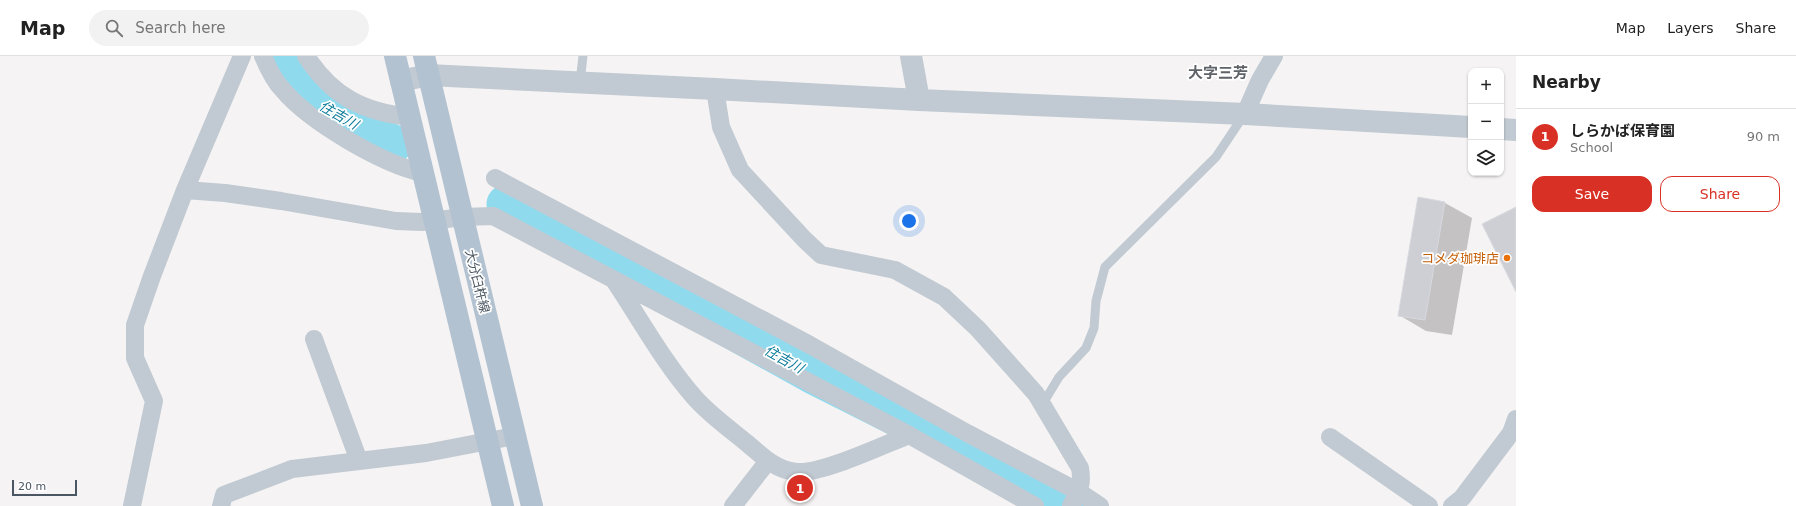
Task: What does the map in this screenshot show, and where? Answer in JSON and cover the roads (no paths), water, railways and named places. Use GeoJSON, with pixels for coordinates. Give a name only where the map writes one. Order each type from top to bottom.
{"type":"FeatureCollection","features":[{"type":"Feature","properties":{"kind":"main road"},"geometry":{"type":"LineString","coordinates":[[396,56],[503,506]]}},
{"type":"Feature","properties":{"kind":"main road","name":"大分臼杵線"},"geometry":{"type":"LineString","coordinates":[[426,66],[532,506]]}},
{"type":"Feature","properties":{"kind":"street"},"geometry":{"type":"LineString","coordinates":[[132,506],[154,401],[135,358],[135,324],[185,190],[242,56]]}},
{"type":"Feature","properties":{"kind":"street"},"geometry":{"type":"LineString","coordinates":[[263,56],[282,89],[294,102],[314,118],[402,168],[423,173]]}},
{"type":"Feature","properties":{"kind":"street"},"geometry":{"type":"LineString","coordinates":[[306,56],[325,81],[348,99],[374,111],[410,117]]}},
{"type":"Feature","properties":{"kind":"street"},"geometry":{"type":"LineString","coordinates":[[911,56],[919,100]]}},
{"type":"Feature","properties":{"kind":"street"},"geometry":{"type":"LineString","coordinates":[[1245,114],[1260,80],[1274,56]]}},
{"type":"Feature","properties":{"kind":"street"},"geometry":{"type":"LineString","coordinates":[[401,81],[426,66],[580,83],[1245,114],[1468,128]]}},
{"type":"Feature","properties":{"kind":"street"},"geometry":{"type":"LineString","coordinates":[[715,89],[721,127],[740,170],[804,239],[821,255],[896,270],[944,297],[978,329],[1012,365],[1036,394],[1080,468],[1082,480],[1075,499]]}},
{"type":"Feature","properties":{"kind":"street"},"geometry":{"type":"LineString","coordinates":[[1504,129],[1516,130]]}},
{"type":"Feature","properties":{"kind":"street"},"geometry":{"type":"LineString","coordinates":[[495,178],[810,345],[967,433],[1075,499],[1100,506]]}},
{"type":"Feature","properties":{"kind":"street"},"geometry":{"type":"LineString","coordinates":[[185,190],[225,193],[281,201],[396,221],[422,222],[463,217],[493,216],[909,435],[1035,506]]}},
{"type":"Feature","properties":{"kind":"street"},"geometry":{"type":"LineString","coordinates":[[612,278],[680,379],[695,398],[707,410],[768,461],[786,470],[797,472],[807,471],[828,466],[909,435]]}},
{"type":"Feature","properties":{"kind":"street"},"geometry":{"type":"LineString","coordinates":[[314,339],[359,461]]}},
{"type":"Feature","properties":{"kind":"street"},"geometry":{"type":"LineString","coordinates":[[1452,506],[1462,498],[1511,433],[1516,419]]}},
{"type":"Feature","properties":{"kind":"street"},"geometry":{"type":"LineString","coordinates":[[221,506],[224,495],[292,469],[426,453],[516,436]]}},
{"type":"Feature","properties":{"kind":"street"},"geometry":{"type":"LineString","coordinates":[[1330,437],[1429,506]]}},
{"type":"Feature","properties":{"kind":"street"},"geometry":{"type":"LineString","coordinates":[[733,506],[768,461]]}},
{"type":"Feature","properties":{"kind":"lane"},"geometry":{"type":"LineString","coordinates":[[580,83],[583,56]]}},
{"type":"Feature","properties":{"kind":"lane"},"geometry":{"type":"LineString","coordinates":[[1042,405],[1059,378],[1086,348],[1094,328],[1096,301],[1105,266],[1216,157],[1245,114]]}},
{"type":"Feature","properties":{"kind":"waterway","name":"住吉川"},"geometry":{"type":"LineString","coordinates":[[280,56],[289,73],[300,87],[313,99],[344,120],[393,144]]}},
{"type":"Feature","properties":{"kind":"waterway","name":"住吉川"},"geometry":{"type":"LineString","coordinates":[[506,204],[812,374],[1007,472],[1066,506]]}},
{"type":"Feature","properties":{"kind":"place","name":"コメダ珈琲店"},"geometry":{"type":"Point","coordinates":[1507,258]}},
{"type":"Feature","properties":{"kind":"place","name":"しらかば保育園"},"geometry":{"type":"Point","coordinates":[800,488]}},
{"type":"Feature","properties":{"kind":"district","name":"大字三芳"},"geometry":{"type":"Point","coordinates":[1218,73]}}]}
